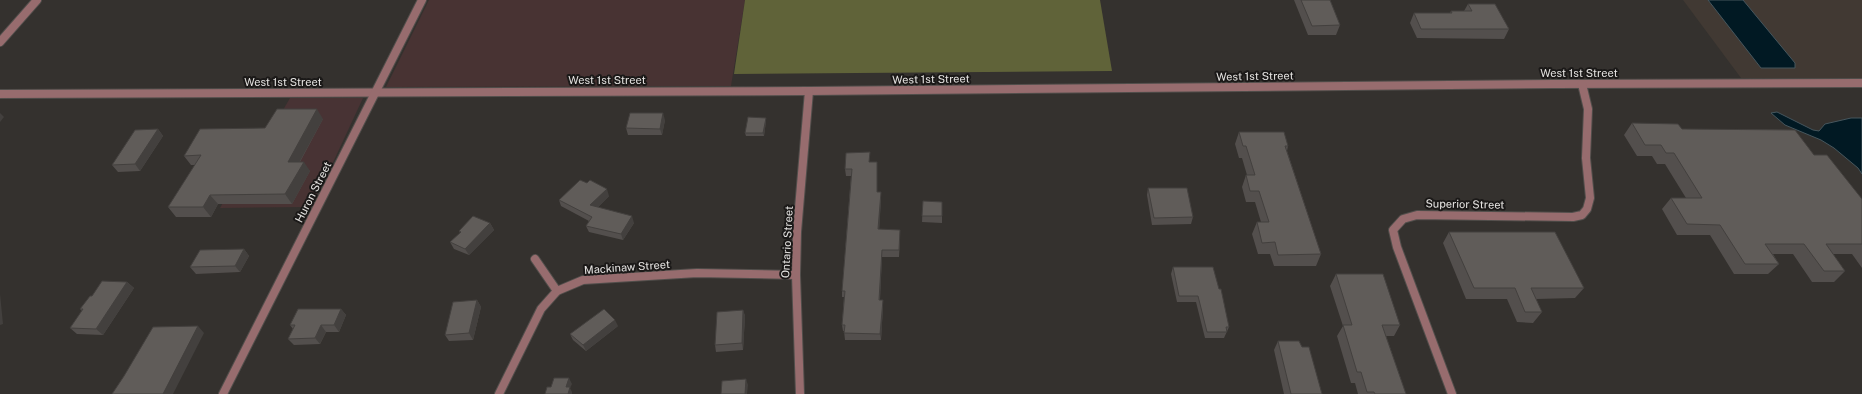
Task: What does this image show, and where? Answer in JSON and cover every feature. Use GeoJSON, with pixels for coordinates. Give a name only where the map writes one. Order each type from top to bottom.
{"type":"FeatureCollection","features":[{"type":"Feature","properties":{"kind":"street"},"geometry":{"type":"LineString","coordinates":[[0,42],[37,0]]}},
{"type":"Feature","properties":{"kind":"street","name":"Huron Street"},"geometry":{"type":"LineString","coordinates":[[223,394],[422,0]]}},
{"type":"Feature","properties":{"kind":"street","name":"West 1st Street"},"geometry":{"type":"LineString","coordinates":[[0,94],[809,91],[1862,83]]}},
{"type":"Feature","properties":{"kind":"street","name":"Superior Street"},"geometry":{"type":"LineString","coordinates":[[1452,394],[1397,247],[1393,230],[1398,222],[1406,217],[1416,215],[1573,217],[1582,215],[1587,209],[1590,198],[1586,158],[1588,109],[1582,84]]}},
{"type":"Feature","properties":{"kind":"street","name":"Ontario Street"},"geometry":{"type":"LineString","coordinates":[[800,394],[796,275],[797,232],[809,91]]}},
{"type":"Feature","properties":{"kind":"street"},"geometry":{"type":"LineString","coordinates":[[534,259],[557,291]]}},
{"type":"Feature","properties":{"kind":"street","name":"Mackinaw Street"},"geometry":{"type":"LineString","coordinates":[[499,394],[541,309],[557,291],[583,280],[642,275],[697,273],[796,275]]}},
{"type":"Feature","properties":{"kind":"shaded area"},"geometry":{"type":"Polygon","coordinates":[[[429,0],[745,0],[731,86],[386,87],[429,0]]]}},
{"type":"Feature","properties":{"kind":"shaded area"},"geometry":{"type":"Polygon","coordinates":[[[1683,0],[1862,0],[1862,78],[1741,78],[1683,0]]]}},
{"type":"Feature","properties":{"kind":"shaded area"},"geometry":{"type":"Polygon","coordinates":[[[290,98],[363,98],[329,171],[248,171],[290,98]]]}},
{"type":"Feature","properties":{"kind":"shaded area"},"geometry":{"type":"Polygon","coordinates":[[[241,171],[329,171],[310,207],[220,208],[241,171]]]}},
{"type":"Feature","properties":{"kind":"green space"},"geometry":{"type":"Polygon","coordinates":[[[745,0],[1100,0],[1112,71],[734,74],[745,0]]]}},
{"type":"Feature","properties":{"kind":"water"},"geometry":{"type":"Polygon","coordinates":[[[1708,0],[1743,0],[1795,63],[1795,68],[1761,68],[1708,0]]]}},
{"type":"Feature","properties":{"kind":"water"},"geometry":{"type":"Polygon","coordinates":[[[1777,112],[1813,130],[1819,131],[1825,124],[1851,118],[1862,118],[1862,174],[1858,168],[1834,148],[1821,140],[1785,125],[1771,113],[1777,112]]]}},
{"type":"Feature","properties":{"kind":"building"},"geometry":{"type":"Polygon","coordinates":[[[1301,0],[1330,0],[1340,25],[1312,26],[1301,0]]]}},
{"type":"Feature","properties":{"kind":"building"},"geometry":{"type":"Polygon","coordinates":[[[1468,4],[1495,4],[1509,29],[1421,29],[1414,13],[1452,13],[1451,11],[1472,11],[1468,4]]]}},
{"type":"Feature","properties":{"kind":"building"},"geometry":{"type":"Polygon","coordinates":[[[277,109],[317,109],[288,162],[304,162],[285,194],[210,195],[203,207],[168,207],[201,155],[184,156],[200,129],[265,128],[277,109]]]}},
{"type":"Feature","properties":{"kind":"building"},"geometry":{"type":"Polygon","coordinates":[[[630,113],[663,113],[660,129],[626,128],[630,113]]]}},
{"type":"Feature","properties":{"kind":"building"},"geometry":{"type":"Polygon","coordinates":[[[748,117],[766,118],[763,133],[745,133],[748,117]]]}},
{"type":"Feature","properties":{"kind":"building"},"geometry":{"type":"Polygon","coordinates":[[[1632,123],[1678,124],[1682,129],[1795,130],[1814,155],[1827,155],[1862,199],[1862,244],[1826,244],[1845,271],[1824,271],[1804,244],[1765,244],[1779,264],[1745,264],[1720,225],[1687,224],[1671,198],[1702,198],[1674,153],[1666,153],[1661,145],[1645,145],[1632,123]]]}},
{"type":"Feature","properties":{"kind":"building"},"geometry":{"type":"Polygon","coordinates":[[[158,129],[135,164],[112,165],[135,130],[158,129]]]}},
{"type":"Feature","properties":{"kind":"building"},"geometry":{"type":"Polygon","coordinates":[[[1239,132],[1284,132],[1288,146],[1285,146],[1321,254],[1278,255],[1275,242],[1262,243],[1257,222],[1269,222],[1259,191],[1250,191],[1246,175],[1255,175],[1246,146],[1243,146],[1239,132]]]}},
{"type":"Feature","properties":{"kind":"building"},"geometry":{"type":"Polygon","coordinates":[[[870,152],[869,162],[877,162],[877,192],[881,192],[878,229],[900,230],[899,250],[882,250],[879,300],[883,300],[880,334],[844,333],[845,325],[842,325],[845,291],[842,291],[852,169],[845,169],[846,153],[870,152]]]}},
{"type":"Feature","properties":{"kind":"building"},"geometry":{"type":"Polygon","coordinates":[[[580,180],[587,183],[590,180],[607,189],[590,205],[632,216],[621,234],[586,226],[592,217],[559,200],[580,180]]]}},
{"type":"Feature","properties":{"kind":"building"},"geometry":{"type":"Polygon","coordinates":[[[1148,188],[1187,188],[1193,217],[1154,218],[1148,188]]]}},
{"type":"Feature","properties":{"kind":"building"},"geometry":{"type":"Polygon","coordinates":[[[923,201],[942,202],[942,216],[922,216],[923,201]]]}},
{"type":"Feature","properties":{"kind":"building"},"geometry":{"type":"Polygon","coordinates":[[[473,216],[490,223],[465,249],[450,242],[461,232],[459,231],[473,216]]]}},
{"type":"Feature","properties":{"kind":"building"},"geometry":{"type":"Polygon","coordinates":[[[1449,232],[1555,232],[1584,288],[1531,288],[1542,312],[1525,312],[1515,288],[1474,288],[1449,232]]]}},
{"type":"Feature","properties":{"kind":"building"},"geometry":{"type":"Polygon","coordinates":[[[244,249],[235,266],[190,267],[200,250],[244,249]]]}},
{"type":"Feature","properties":{"kind":"building"},"geometry":{"type":"Polygon","coordinates":[[[1173,267],[1213,267],[1219,289],[1221,289],[1229,327],[1226,327],[1227,332],[1207,332],[1198,296],[1179,296],[1173,267]]]}},
{"type":"Feature","properties":{"kind":"building"},"geometry":{"type":"Polygon","coordinates":[[[1336,274],[1383,274],[1400,325],[1382,325],[1406,394],[1375,394],[1374,392],[1367,392],[1361,372],[1357,372],[1343,325],[1352,325],[1336,274]]]}},
{"type":"Feature","properties":{"kind":"building"},"geometry":{"type":"Polygon","coordinates":[[[102,281],[127,282],[96,329],[70,328],[83,309],[80,309],[90,296],[92,296],[102,281]]]}},
{"type":"Feature","properties":{"kind":"building"},"geometry":{"type":"Polygon","coordinates":[[[477,300],[469,333],[445,335],[453,302],[477,300]]]}},
{"type":"Feature","properties":{"kind":"building"},"geometry":{"type":"Polygon","coordinates":[[[298,309],[341,309],[334,325],[321,325],[315,338],[288,339],[295,325],[290,325],[298,309]]]}},
{"type":"Feature","properties":{"kind":"building"},"geometry":{"type":"Polygon","coordinates":[[[604,309],[615,320],[583,345],[570,334],[604,309]]]}},
{"type":"Feature","properties":{"kind":"building"},"geometry":{"type":"Polygon","coordinates":[[[743,310],[742,343],[715,345],[717,312],[743,310]]]}},
{"type":"Feature","properties":{"kind":"building"},"geometry":{"type":"Polygon","coordinates":[[[198,326],[163,394],[112,394],[153,327],[198,326]]]}},
{"type":"Feature","properties":{"kind":"building"},"geometry":{"type":"Polygon","coordinates":[[[1278,341],[1299,341],[1302,347],[1309,347],[1322,394],[1291,394],[1278,341]]]}},
{"type":"Feature","properties":{"kind":"building"},"geometry":{"type":"Polygon","coordinates":[[[554,378],[569,378],[566,387],[570,387],[568,394],[545,394],[547,387],[551,387],[554,378]]]}},
{"type":"Feature","properties":{"kind":"building"},"geometry":{"type":"Polygon","coordinates":[[[746,379],[745,394],[721,394],[722,381],[746,379]]]}}]}
